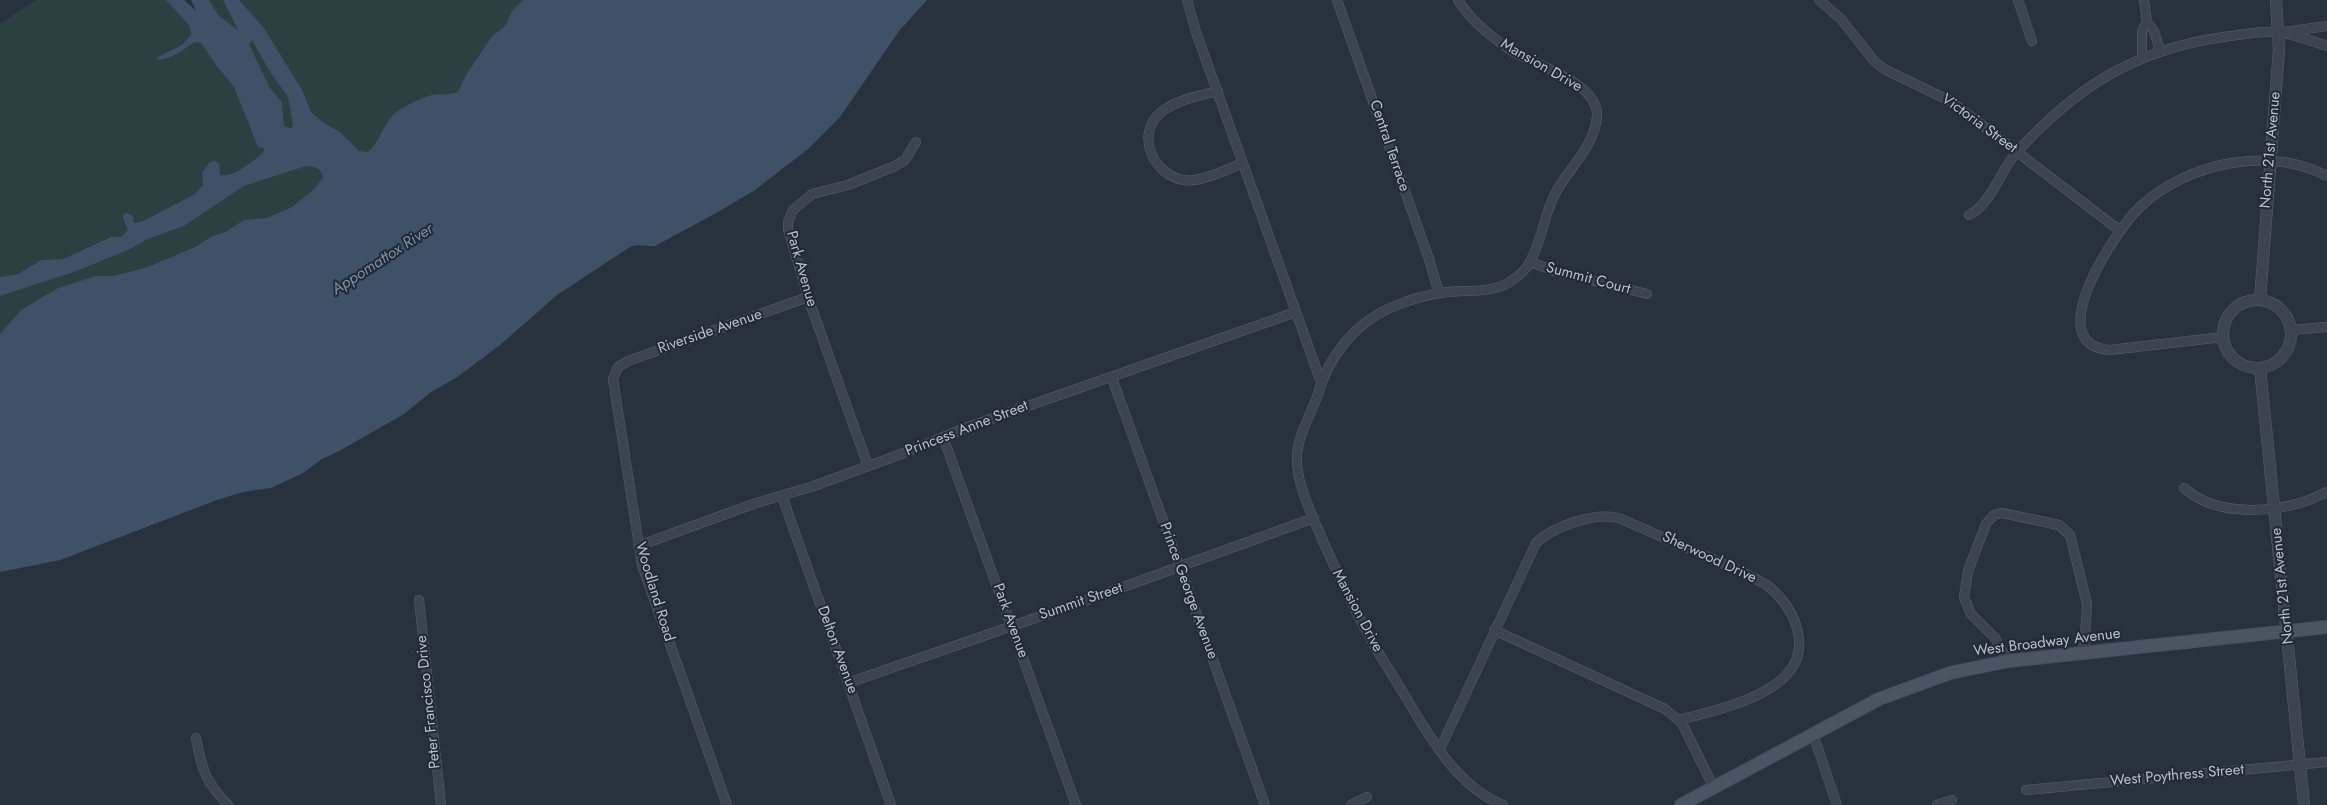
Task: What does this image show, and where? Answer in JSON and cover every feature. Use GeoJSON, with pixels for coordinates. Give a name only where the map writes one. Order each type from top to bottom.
{"type":"FeatureCollection","features":[{"type":"Feature","properties":{"kind":"main road","name":"West Broadway Avenue"},"geometry":{"type":"LineString","coordinates":[[1681,805],[1879,699],[1950,674],[2008,661],[2327,628]]}},
{"type":"Feature","properties":{"kind":"street"},"geometry":{"type":"LineString","coordinates":[[1187,0],[1321,382]]}},
{"type":"Feature","properties":{"kind":"street","name":"Central Terrace"},"geometry":{"type":"LineString","coordinates":[[1338,0],[1429,259],[1439,293]]}},
{"type":"Feature","properties":{"kind":"street","name":"Mansion Drive"},"geometry":{"type":"LineString","coordinates":[[1458,0],[1465,11],[1495,39],[1584,90],[1595,104],[1596,117],[1589,143],[1554,195],[1530,262],[1518,277],[1506,285],[1476,291],[1439,293],[1401,303],[1369,319],[1345,342],[1332,358],[1321,382],[1299,442],[1297,456],[1300,483],[1342,583],[1368,636],[1440,749],[1468,782],[1482,794],[1503,805]]}},
{"type":"Feature","properties":{"kind":"street","name":"Victoria Street"},"geometry":{"type":"LineString","coordinates":[[1819,0],[1841,19],[1874,62],[1894,74],[1929,89],[1952,102],[2119,230]]}},
{"type":"Feature","properties":{"kind":"street"},"geometry":{"type":"LineString","coordinates":[[2018,0],[2032,41]]}},
{"type":"Feature","properties":{"kind":"street"},"geometry":{"type":"LineString","coordinates":[[2144,0],[2147,22],[2154,31],[2160,51]]}},
{"type":"Feature","properties":{"kind":"street","name":"North 21st Avenue"},"geometry":{"type":"LineString","coordinates":[[2260,300],[2279,32],[2276,0]]}},
{"type":"Feature","properties":{"kind":"street"},"geometry":{"type":"LineString","coordinates":[[2142,57],[2142,31],[2147,22]]}},
{"type":"Feature","properties":{"kind":"street"},"geometry":{"type":"LineString","coordinates":[[1969,215],[1982,207],[2000,176],[2018,151],[2072,100],[2114,70],[2160,51],[2210,39],[2327,26]]}},
{"type":"Feature","properties":{"kind":"street"},"geometry":{"type":"LineString","coordinates":[[2279,32],[2327,46]]}},
{"type":"Feature","properties":{"kind":"street"},"geometry":{"type":"LineString","coordinates":[[1218,91],[1173,105],[1162,111],[1156,117],[1149,132],[1150,150],[1159,165],[1166,172],[1185,180],[1195,180],[1243,163]]}},
{"type":"Feature","properties":{"kind":"street","name":"Park Avenue"},"geometry":{"type":"LineString","coordinates":[[868,466],[808,297],[788,229],[788,222],[793,210],[812,194],[848,185],[895,166],[906,160],[916,142]]}},
{"type":"Feature","properties":{"kind":"street"},"geometry":{"type":"LineString","coordinates":[[2223,337],[2110,350],[2094,347],[2087,342],[2081,323],[2087,291],[2093,273],[2119,230],[2154,195],[2191,175],[2233,162],[2270,161],[2304,167],[2327,176]]}},
{"type":"Feature","properties":{"kind":"street","name":"Summit Court"},"geometry":{"type":"LineString","coordinates":[[1530,262],[1555,271],[1647,294]]}},
{"type":"Feature","properties":{"kind":"street","name":"Riverside Avenue"},"geometry":{"type":"LineString","coordinates":[[615,372],[618,366],[628,361],[808,297]]}},
{"type":"Feature","properties":{"kind":"street"},"geometry":{"type":"LineString","coordinates":[[2260,300],[2274,305],[2280,310],[2286,316],[2291,330],[2288,348],[2283,355],[2277,361],[2260,368],[2251,368],[2235,360],[2225,346],[2223,337],[2226,321],[2236,307],[2243,303],[2260,300]]}},
{"type":"Feature","properties":{"kind":"street","name":"Princess Anne Street"},"geometry":{"type":"LineString","coordinates":[[638,546],[868,466],[943,437],[1296,312]]}},
{"type":"Feature","properties":{"kind":"street"},"geometry":{"type":"LineString","coordinates":[[2291,330],[2327,326]]}},
{"type":"Feature","properties":{"kind":"street","name":"North 21st Avenue"},"geometry":{"type":"LineString","coordinates":[[2260,368],[2304,805]]}},
{"type":"Feature","properties":{"kind":"street","name":"Woodland Road"},"geometry":{"type":"LineString","coordinates":[[615,372],[614,379],[642,566],[727,805]]}},
{"type":"Feature","properties":{"kind":"street","name":"Prince George Avenue"},"geometry":{"type":"LineString","coordinates":[[1112,378],[1265,805]]}},
{"type":"Feature","properties":{"kind":"street","name":"Park Avenue"},"geometry":{"type":"LineString","coordinates":[[943,437],[1076,805]]}},
{"type":"Feature","properties":{"kind":"street"},"geometry":{"type":"LineString","coordinates":[[2184,488],[2194,497],[2217,506],[2234,508],[2275,507],[2307,500],[2327,492]]}},
{"type":"Feature","properties":{"kind":"street","name":"Delton Avenue"},"geometry":{"type":"LineString","coordinates":[[782,496],[891,805]]}},
{"type":"Feature","properties":{"kind":"street"},"geometry":{"type":"LineString","coordinates":[[2008,661],[1995,638],[1971,614],[1964,597],[1968,571],[1986,524],[1994,515],[2002,513],[2060,526],[2070,535],[2087,604],[2084,653]]}},
{"type":"Feature","properties":{"kind":"street","name":"Sherwood Drive"},"geometry":{"type":"LineString","coordinates":[[1440,749],[1536,543],[1547,534],[1593,517],[1619,518],[1766,585],[1786,606],[1798,630],[1798,654],[1788,673],[1771,688],[1751,698],[1679,720]]}},
{"type":"Feature","properties":{"kind":"street","name":"Summit Street"},"geometry":{"type":"LineString","coordinates":[[848,683],[1314,518]]}},
{"type":"Feature","properties":{"kind":"street","name":"Peter Francisco Drive"},"geometry":{"type":"LineString","coordinates":[[419,600],[441,805]]}},
{"type":"Feature","properties":{"kind":"street"},"geometry":{"type":"LineString","coordinates":[[1494,630],[1664,709],[1679,720],[1714,788]]}},
{"type":"Feature","properties":{"kind":"street"},"geometry":{"type":"LineString","coordinates":[[1813,734],[1837,805]]}},
{"type":"Feature","properties":{"kind":"street"},"geometry":{"type":"LineString","coordinates":[[196,738],[204,774],[209,784],[228,805]]}},
{"type":"Feature","properties":{"kind":"street","name":"West Poythress Street"},"geometry":{"type":"LineString","coordinates":[[2026,790],[2327,762]]}},
{"type":"Feature","properties":{"kind":"street"},"geometry":{"type":"LineString","coordinates":[[1352,805],[1367,797]]}},
{"type":"Feature","properties":{"kind":"street"},"geometry":{"type":"LineString","coordinates":[[1937,805],[1952,800]]}},
{"type":"Feature","properties":{"kind":"green space"},"geometry":{"type":"Polygon","coordinates":[[[36,0],[166,0],[189,25],[191,35],[182,45],[158,57],[162,60],[195,42],[201,43],[234,87],[258,147],[265,150],[247,167],[225,176],[202,173],[203,185],[195,194],[141,222],[133,223],[123,218],[128,230],[121,237],[111,237],[63,259],[53,261],[49,259],[34,263],[28,270],[0,277],[0,24],[36,0]]]}},
{"type":"Feature","properties":{"kind":"green space"},"geometry":{"type":"Polygon","coordinates":[[[209,0],[223,0],[238,30],[219,16],[209,0]]]}},
{"type":"Feature","properties":{"kind":"green space"},"geometry":{"type":"Polygon","coordinates":[[[239,0],[523,0],[512,11],[505,26],[492,36],[466,75],[458,92],[427,96],[410,103],[392,117],[368,152],[359,151],[340,132],[321,121],[311,112],[302,90],[264,29],[239,0]]]}},
{"type":"Feature","properties":{"kind":"green space"},"geometry":{"type":"Polygon","coordinates":[[[252,40],[268,69],[288,97],[293,126],[291,128],[284,126],[282,102],[270,88],[249,44],[252,40]]]}},
{"type":"Feature","properties":{"kind":"green space"},"geometry":{"type":"Polygon","coordinates":[[[306,166],[317,169],[323,178],[314,189],[292,207],[267,218],[244,220],[197,246],[148,267],[113,276],[96,276],[21,310],[0,334],[0,296],[74,272],[126,251],[148,239],[184,226],[244,186],[306,166]]]}},
{"type":"Feature","properties":{"kind":"water","name":"Appomattox River"},"geometry":{"type":"Polygon","coordinates":[[[166,0],[184,0],[196,11],[191,0],[209,0],[219,16],[238,30],[223,0],[239,0],[264,28],[302,90],[311,112],[321,121],[340,132],[359,151],[368,152],[376,143],[390,118],[398,111],[428,96],[458,92],[466,75],[492,36],[505,26],[512,11],[523,0],[927,0],[899,31],[840,117],[808,149],[755,190],[718,212],[655,246],[636,245],[630,247],[557,295],[500,345],[456,378],[431,392],[404,414],[322,459],[303,473],[271,488],[243,492],[217,500],[60,560],[0,572],[0,334],[21,310],[58,288],[96,276],[113,276],[148,267],[197,246],[244,220],[267,218],[292,207],[314,189],[323,178],[318,169],[306,166],[244,186],[184,226],[148,239],[126,251],[74,272],[0,296],[0,277],[18,274],[41,260],[63,259],[111,237],[121,237],[128,230],[123,218],[124,214],[127,213],[133,216],[134,223],[141,222],[195,194],[203,185],[202,173],[210,162],[215,161],[219,163],[220,175],[231,174],[244,168],[264,151],[264,148],[258,147],[234,87],[201,43],[195,42],[172,56],[157,60],[158,57],[182,45],[191,35],[189,25],[166,0]],[[252,40],[249,44],[270,88],[282,102],[284,126],[291,128],[293,126],[288,97],[268,69],[252,40]]]}}]}
